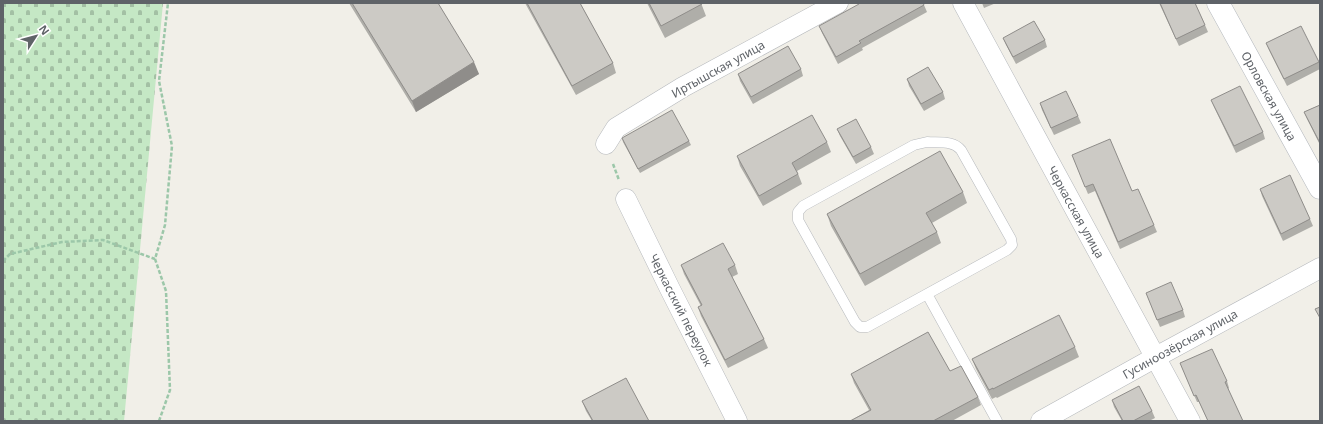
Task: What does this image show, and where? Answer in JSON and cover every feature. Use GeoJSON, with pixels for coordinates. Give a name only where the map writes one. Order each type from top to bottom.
{"type":"FeatureCollection","features":[{"type":"Feature","properties":{"kind":"street","name":"Иртышская улица"},"geometry":{"type":"LineString","coordinates":[[606,144],[616,128],[683,87],[838,3]]}},
{"type":"Feature","properties":{"kind":"street","name":"Черкасская улица"},"geometry":{"type":"LineString","coordinates":[[962,3],[1190,421]]}},
{"type":"Feature","properties":{"kind":"street","name":"Орловская улица"},"geometry":{"type":"LineString","coordinates":[[1218,3],[1320,188]]}},
{"type":"Feature","properties":{"kind":"street","name":"Черкасский переулок"},"geometry":{"type":"LineString","coordinates":[[626,199],[737,421]]}},
{"type":"Feature","properties":{"kind":"street","name":"Гусиноозёрская улица"},"geometry":{"type":"LineString","coordinates":[[1041,421],[1320,268]]}},
{"type":"Feature","properties":{"kind":"lane"},"geometry":{"type":"LineString","coordinates":[[927,142],[951,143],[957,145],[961,150],[1012,245],[1007,250],[927,294],[867,327],[860,327],[855,322],[798,220],[798,212],[803,206],[914,145],[927,142]]}},
{"type":"Feature","properties":{"kind":"lane"},"geometry":{"type":"LineString","coordinates":[[927,294],[997,421]]}},
{"type":"Feature","properties":{"kind":"path"},"geometry":{"type":"LineString","coordinates":[[159,421],[170,390],[166,291],[155,259],[165,225],[172,146],[159,81],[168,3]]}},
{"type":"Feature","properties":{"kind":"path"},"geometry":{"type":"LineString","coordinates":[[606,144],[626,199]]}},
{"type":"Feature","properties":{"kind":"path"},"geometry":{"type":"LineString","coordinates":[[3,261],[10,254],[62,242],[103,240],[155,259]]}},
{"type":"Feature","properties":{"kind":"green space"},"geometry":{"type":"Polygon","coordinates":[[[3,3],[163,3],[124,421],[3,421],[3,3]]]}},
{"type":"Feature","properties":{"kind":"building"},"geometry":{"type":"Polygon","coordinates":[[[352,3],[438,3],[474,62],[412,101],[352,3]]]}},
{"type":"Feature","properties":{"kind":"building"},"geometry":{"type":"Polygon","coordinates":[[[527,3],[580,3],[613,63],[572,86],[527,3]]]}},
{"type":"Feature","properties":{"kind":"building"},"geometry":{"type":"Polygon","coordinates":[[[649,3],[701,3],[702,4],[661,26],[649,3]]]}},
{"type":"Feature","properties":{"kind":"building"},"geometry":{"type":"Polygon","coordinates":[[[859,3],[923,3],[924,5],[859,41],[861,43],[836,57],[819,26],[859,3]]]}},
{"type":"Feature","properties":{"kind":"building"},"geometry":{"type":"Polygon","coordinates":[[[1160,3],[1195,3],[1205,25],[1176,39],[1160,3]]]}},
{"type":"Feature","properties":{"kind":"building"},"geometry":{"type":"Polygon","coordinates":[[[1034,21],[1045,40],[1013,57],[1003,38],[1034,21]]]}},
{"type":"Feature","properties":{"kind":"building"},"geometry":{"type":"Polygon","coordinates":[[[1301,26],[1319,62],[1284,79],[1266,43],[1301,26]]]}},
{"type":"Feature","properties":{"kind":"building"},"geometry":{"type":"Polygon","coordinates":[[[788,46],[801,69],[751,97],[738,74],[788,46]]]}},
{"type":"Feature","properties":{"kind":"building"},"geometry":{"type":"Polygon","coordinates":[[[928,67],[943,92],[921,104],[907,79],[928,67]]]}},
{"type":"Feature","properties":{"kind":"building"},"geometry":{"type":"Polygon","coordinates":[[[1240,86],[1263,132],[1234,146],[1211,100],[1240,86]]]}},
{"type":"Feature","properties":{"kind":"building"},"geometry":{"type":"Polygon","coordinates":[[[1066,91],[1078,116],[1051,128],[1040,103],[1066,91]]]}},
{"type":"Feature","properties":{"kind":"building"},"geometry":{"type":"Polygon","coordinates":[[[1320,105],[1320,143],[1304,112],[1320,105]]]}},
{"type":"Feature","properties":{"kind":"building"},"geometry":{"type":"Polygon","coordinates":[[[672,110],[689,141],[638,169],[622,138],[672,110]]]}},
{"type":"Feature","properties":{"kind":"building"},"geometry":{"type":"Polygon","coordinates":[[[812,115],[827,142],[792,163],[798,174],[759,196],[737,156],[812,115]]]}},
{"type":"Feature","properties":{"kind":"building"},"geometry":{"type":"Polygon","coordinates":[[[856,119],[871,147],[853,157],[837,129],[856,119]]]}},
{"type":"Feature","properties":{"kind":"building"},"geometry":{"type":"Polygon","coordinates":[[[1110,139],[1132,191],[1138,189],[1154,225],[1118,242],[1093,184],[1085,187],[1072,155],[1110,139]]]}},
{"type":"Feature","properties":{"kind":"building"},"geometry":{"type":"Polygon","coordinates":[[[940,151],[963,192],[926,213],[937,232],[860,274],[827,214],[940,151]]]}},
{"type":"Feature","properties":{"kind":"building"},"geometry":{"type":"Polygon","coordinates":[[[1290,175],[1310,219],[1281,234],[1260,189],[1290,175]]]}},
{"type":"Feature","properties":{"kind":"building"},"geometry":{"type":"Polygon","coordinates":[[[723,243],[735,265],[728,269],[764,339],[725,360],[698,307],[702,305],[681,265],[723,243]]]}},
{"type":"Feature","properties":{"kind":"building"},"geometry":{"type":"Polygon","coordinates":[[[1171,282],[1183,310],[1157,320],[1146,293],[1171,282]]]}},
{"type":"Feature","properties":{"kind":"building"},"geometry":{"type":"Polygon","coordinates":[[[1320,307],[1320,318],[1315,309],[1320,307]]]}},
{"type":"Feature","properties":{"kind":"building"},"geometry":{"type":"Polygon","coordinates":[[[1059,315],[1075,347],[989,390],[972,359],[1059,315]]]}},
{"type":"Feature","properties":{"kind":"building"},"geometry":{"type":"Polygon","coordinates":[[[928,332],[950,371],[961,366],[978,397],[933,421],[850,421],[871,410],[851,374],[928,332]]]}},
{"type":"Feature","properties":{"kind":"building"},"geometry":{"type":"Polygon","coordinates":[[[1212,349],[1243,421],[1208,421],[1196,395],[1194,396],[1180,363],[1212,349]]]}},
{"type":"Feature","properties":{"kind":"building"},"geometry":{"type":"Polygon","coordinates":[[[626,378],[649,421],[593,421],[582,401],[626,378]]]}},
{"type":"Feature","properties":{"kind":"building"},"geometry":{"type":"Polygon","coordinates":[[[1139,386],[1152,411],[1133,421],[1123,421],[1112,400],[1139,386]]]}}]}
